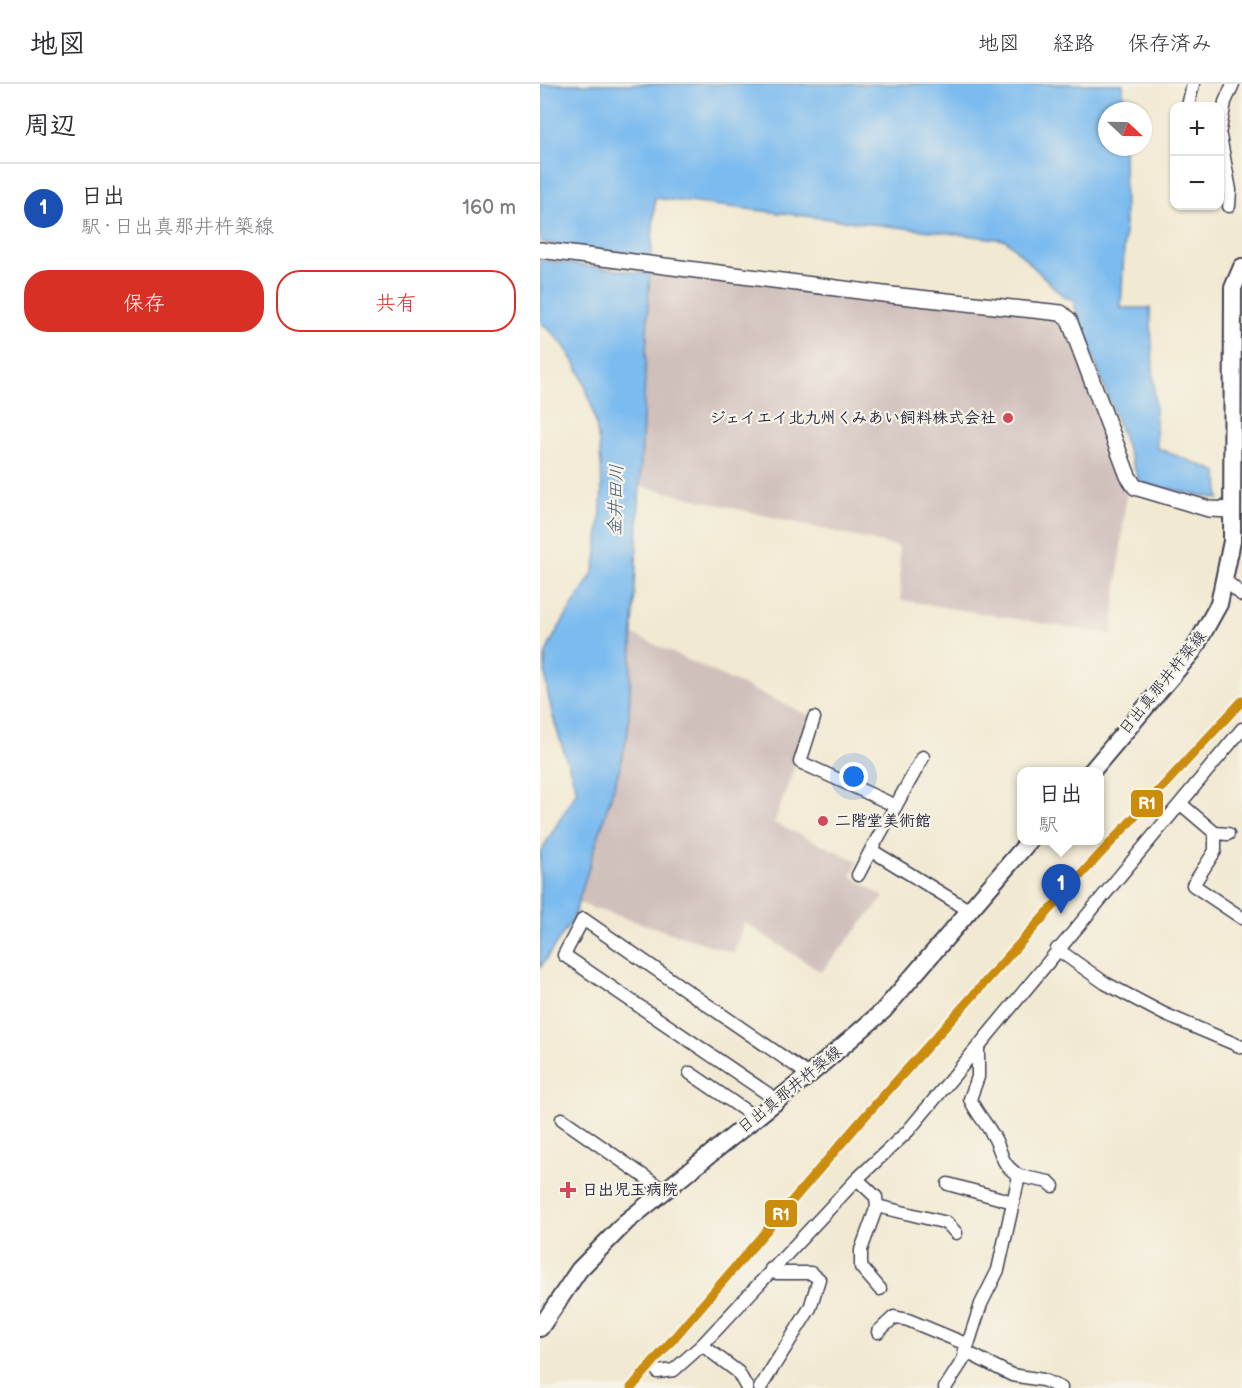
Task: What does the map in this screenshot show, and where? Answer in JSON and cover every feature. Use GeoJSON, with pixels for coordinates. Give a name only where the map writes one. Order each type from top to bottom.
{"type":"FeatureCollection","features":[{"type":"Feature","properties":{"kind":"main road","name":"日出真那井杵築線"},"geometry":{"type":"LineString","coordinates":[[1094,767],[1193,651],[1219,604],[1231,553],[1233,288],[1242,267]]}},
{"type":"Feature","properties":{"kind":"main road","name":"日出真那井杵築線"},"geometry":{"type":"LineString","coordinates":[[540,1328],[579,1270],[627,1221],[809,1075],[883,1011],[1026,845]]}},
{"type":"Feature","properties":{"kind":"street"},"geometry":{"type":"LineString","coordinates":[[1189,102],[1193,84]]}},
{"type":"Feature","properties":{"kind":"street"},"geometry":{"type":"LineString","coordinates":[[1224,108],[1233,84]]}},
{"type":"Feature","properties":{"kind":"street"},"geometry":{"type":"LineString","coordinates":[[1224,156],[1230,190],[1229,206]]}},
{"type":"Feature","properties":{"kind":"street"},"geometry":{"type":"LineString","coordinates":[[540,250],[1061,313],[1069,320],[1128,476],[1135,487],[1209,509],[1232,510]]}},
{"type":"Feature","properties":{"kind":"street"},"geometry":{"type":"LineString","coordinates":[[1225,580],[1242,595]]}},
{"type":"Feature","properties":{"kind":"street"},"geometry":{"type":"LineString","coordinates":[[814,718],[800,762],[896,806]]}},
{"type":"Feature","properties":{"kind":"street"},"geometry":{"type":"LineString","coordinates":[[658,1372],[674,1370],[702,1345],[857,1179],[909,1131],[1057,949],[1242,729]]}},
{"type":"Feature","properties":{"kind":"street"},"geometry":{"type":"LineString","coordinates":[[858,874],[923,757]]}},
{"type":"Feature","properties":{"kind":"street"},"geometry":{"type":"LineString","coordinates":[[1181,804],[1222,834],[1215,851],[1192,885],[1242,918]]}},
{"type":"Feature","properties":{"kind":"street"},"geometry":{"type":"LineString","coordinates":[[871,850],[970,911]]}},
{"type":"Feature","properties":{"kind":"street"},"geometry":{"type":"LineString","coordinates":[[777,1100],[564,955],[583,919],[809,1075]]}},
{"type":"Feature","properties":{"kind":"street"},"geometry":{"type":"LineString","coordinates":[[1057,949],[1105,983],[1154,1009],[1242,1047]]}},
{"type":"Feature","properties":{"kind":"street"},"geometry":{"type":"LineString","coordinates":[[978,1049],[978,1077],[970,1099],[977,1115],[996,1141],[1000,1156],[1010,1169],[1019,1176],[1048,1182],[1053,1186]]}},
{"type":"Feature","properties":{"kind":"street"},"geometry":{"type":"LineString","coordinates":[[690,1073],[756,1118]]}},
{"type":"Feature","properties":{"kind":"street"},"geometry":{"type":"LineString","coordinates":[[562,1119],[665,1191]]}},
{"type":"Feature","properties":{"kind":"street"},"geometry":{"type":"LineString","coordinates":[[945,1388],[963,1360],[965,1348],[998,1270],[1019,1176]]}},
{"type":"Feature","properties":{"kind":"street"},"geometry":{"type":"LineString","coordinates":[[857,1179],[876,1197],[876,1206],[861,1250],[861,1267],[880,1289]]}},
{"type":"Feature","properties":{"kind":"street"},"geometry":{"type":"LineString","coordinates":[[948,1184],[1014,1202]]}},
{"type":"Feature","properties":{"kind":"street"},"geometry":{"type":"LineString","coordinates":[[876,1206],[947,1223],[956,1233]]}},
{"type":"Feature","properties":{"kind":"street"},"geometry":{"type":"LineString","coordinates":[[760,1388],[810,1308],[819,1279],[811,1274],[776,1273],[771,1269]]}},
{"type":"Feature","properties":{"kind":"street"},"geometry":{"type":"LineString","coordinates":[[878,1332],[894,1317],[908,1320],[965,1348],[1012,1375],[1043,1380],[1061,1388]]}},
{"type":"Feature","properties":{"kind":"street"},"geometry":{"type":"LineString","coordinates":[[702,1345],[738,1372],[747,1388]]}},
{"type":"Feature","properties":{"kind":"shaded area"},"geometry":{"type":"Polygon","coordinates":[[[652,264],[1061,313],[1128,476],[1112,635],[901,600],[899,547],[640,486],[652,264]]]}},
{"type":"Feature","properties":{"kind":"shaded area"},"geometry":{"type":"Polygon","coordinates":[[[632,634],[812,717],[774,823],[858,861],[851,876],[884,897],[821,972],[744,922],[734,953],[578,903],[620,767],[628,732],[632,634]]]}},
{"type":"Feature","properties":{"kind":"water"},"geometry":{"type":"Polygon","coordinates":[[[540,84],[1123,84],[1124,102],[1098,102],[1098,156],[1124,156],[1125,230],[1121,308],[1150,308],[1157,448],[1218,472],[1219,499],[1140,483],[1072,299],[1064,297],[1006,240],[655,198],[651,257],[540,242],[540,84]]]}},
{"type":"Feature","properties":{"kind":"water","name":"金井田川"},"geometry":{"type":"Polygon","coordinates":[[[540,260],[650,274],[628,732],[620,767],[573,919],[540,968],[540,853],[577,791],[551,709],[545,659],[551,641],[595,568],[601,506],[601,477],[595,418],[587,390],[575,364],[560,341],[540,322],[540,260]]]}},
{"type":"Feature","properties":{"kind":"transit line","name":"R1"},"geometry":{"type":"LineString","coordinates":[[631,1388],[859,1123],[1090,865],[1242,701]]}},
{"type":"Feature","properties":{"kind":"place","name":"ジェイエイ北九州くみあい飼料株式会社"},"geometry":{"type":"Point","coordinates":[1008,418]}},
{"type":"Feature","properties":{"kind":"place","name":"二階堂美術館"},"geometry":{"type":"Point","coordinates":[823,821]}},
{"type":"Feature","properties":{"kind":"place","name":"日出"},"geometry":{"type":"Point","coordinates":[1061,914]}},
{"type":"Feature","properties":{"kind":"place","name":"日出児玉病院"},"geometry":{"type":"Point","coordinates":[568,1190]}}]}
